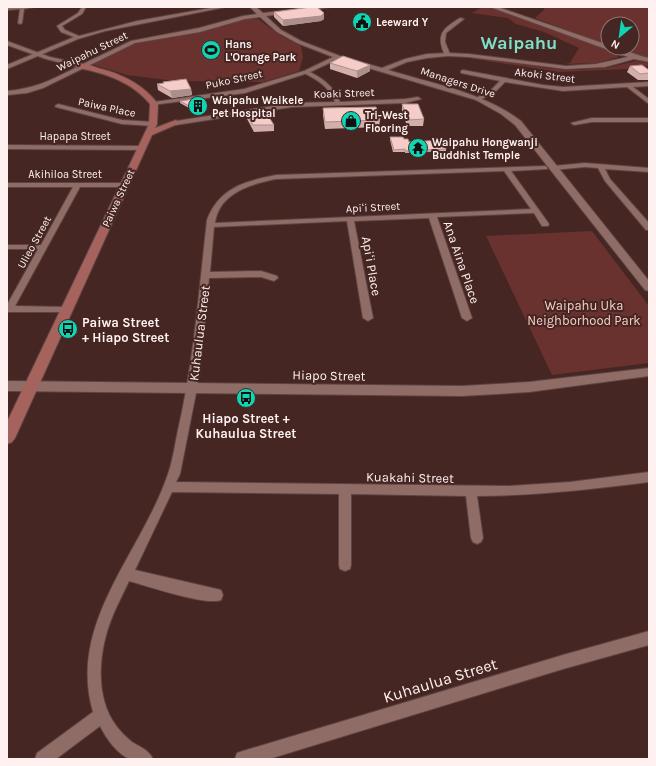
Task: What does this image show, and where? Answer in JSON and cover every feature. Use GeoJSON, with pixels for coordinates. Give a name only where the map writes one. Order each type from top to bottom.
{"type":"FeatureCollection","features":[{"type":"Feature","properties":{"kind":"main road"},"geometry":{"type":"LineString","coordinates":[[82,66],[126,80],[144,92],[154,104]]}},
{"type":"Feature","properties":{"kind":"main road","name":"Paiwa Street"},"geometry":{"type":"LineString","coordinates":[[7,438],[142,148],[152,125],[154,104]]}},
{"type":"Feature","properties":{"kind":"main road"},"geometry":{"type":"LineString","coordinates":[[152,125],[176,124]]}},
{"type":"Feature","properties":{"kind":"main road"},"geometry":{"type":"LineString","coordinates":[[152,125],[176,124]]}},
{"type":"Feature","properties":{"kind":"street"},"geometry":{"type":"LineString","coordinates":[[7,9],[33,7]]}},
{"type":"Feature","properties":{"kind":"street"},"geometry":{"type":"LineString","coordinates":[[78,37],[63,31],[59,26],[79,14],[84,7]]}},
{"type":"Feature","properties":{"kind":"street"},"geometry":{"type":"LineString","coordinates":[[7,67],[78,37],[119,26],[224,7]]}},
{"type":"Feature","properties":{"kind":"street","name":"Managers Drive"},"geometry":{"type":"LineString","coordinates":[[253,7],[279,31],[292,39],[338,57],[478,99],[511,117],[518,123],[549,168],[649,288]]}},
{"type":"Feature","properties":{"kind":"street","name":"Waipahu Street"},"geometry":{"type":"LineString","coordinates":[[7,93],[34,90],[130,43],[200,30],[238,18],[328,7]]}},
{"type":"Feature","properties":{"kind":"street"},"geometry":{"type":"LineString","coordinates":[[493,7],[551,26],[600,45]]}},
{"type":"Feature","properties":{"kind":"street"},"geometry":{"type":"LineString","coordinates":[[20,23],[22,8]]}},
{"type":"Feature","properties":{"kind":"street"},"geometry":{"type":"LineString","coordinates":[[447,54],[441,41],[442,35],[448,27],[462,19]]}},
{"type":"Feature","properties":{"kind":"street"},"geometry":{"type":"LineString","coordinates":[[7,43],[37,55],[82,66]]}},
{"type":"Feature","properties":{"kind":"street"},"geometry":{"type":"LineString","coordinates":[[383,70],[412,58],[447,54],[481,55],[546,66],[569,67],[603,65],[634,57],[649,60]]}},
{"type":"Feature","properties":{"kind":"street","name":"Puko Street"},"geometry":{"type":"LineString","coordinates":[[154,104],[245,90],[306,72],[338,57]]}},
{"type":"Feature","properties":{"kind":"street"},"geometry":{"type":"LineString","coordinates":[[306,72],[329,86],[335,93],[338,103]]}},
{"type":"Feature","properties":{"kind":"street","name":"Akoki Street"},"geometry":{"type":"LineString","coordinates":[[463,72],[563,89],[649,84]]}},
{"type":"Feature","properties":{"kind":"street"},"geometry":{"type":"LineString","coordinates":[[478,99],[493,91],[504,80]]}},
{"type":"Feature","properties":{"kind":"street"},"geometry":{"type":"LineString","coordinates":[[628,85],[649,102]]}},
{"type":"Feature","properties":{"kind":"street","name":"Koaki Street"},"geometry":{"type":"LineString","coordinates":[[176,124],[286,106],[405,101],[418,99]]}},
{"type":"Feature","properties":{"kind":"street","name":"Paiwa Place"},"geometry":{"type":"LineString","coordinates":[[58,106],[122,122],[152,125]]}},
{"type":"Feature","properties":{"kind":"street"},"geometry":{"type":"LineString","coordinates":[[574,123],[592,120],[649,120]]}},
{"type":"Feature","properties":{"kind":"street","name":"Hapapa Street"},"geometry":{"type":"LineString","coordinates":[[7,146],[142,148]]}},
{"type":"Feature","properties":{"kind":"street","name":"Kuhaulua Street"},"geometry":{"type":"LineString","coordinates":[[145,759],[134,753],[120,742],[101,716],[93,680],[96,645],[100,629],[125,574],[174,474],[193,387],[211,225],[214,211],[226,196],[246,185],[267,179],[286,177],[579,166],[649,170]]}},
{"type":"Feature","properties":{"kind":"street"},"geometry":{"type":"LineString","coordinates":[[600,166],[607,180],[649,228]]}},
{"type":"Feature","properties":{"kind":"street"},"geometry":{"type":"LineString","coordinates":[[506,169],[545,224]]}},
{"type":"Feature","properties":{"kind":"street","name":"Akihiloa Street"},"geometry":{"type":"LineString","coordinates":[[7,185],[124,185]]}},
{"type":"Feature","properties":{"kind":"street","name":"Ulieo Street"},"geometry":{"type":"LineString","coordinates":[[8,309],[78,185]]}},
{"type":"Feature","properties":{"kind":"street","name":"Apiʻi Street"},"geometry":{"type":"LineString","coordinates":[[211,225],[535,211]]}},
{"type":"Feature","properties":{"kind":"street","name":"Ana Aina Place"},"geometry":{"type":"LineString","coordinates":[[432,215],[467,318]]}},
{"type":"Feature","properties":{"kind":"street","name":"Apiʻi Place"},"geometry":{"type":"LineString","coordinates":[[350,219],[368,318]]}},
{"type":"Feature","properties":{"kind":"street"},"geometry":{"type":"LineString","coordinates":[[7,247],[44,247]]}},
{"type":"Feature","properties":{"kind":"street"},"geometry":{"type":"LineString","coordinates":[[206,275],[261,274],[274,278]]}},
{"type":"Feature","properties":{"kind":"street"},"geometry":{"type":"LineString","coordinates":[[8,309],[66,310]]}},
{"type":"Feature","properties":{"kind":"street","name":"Hiapo Street"},"geometry":{"type":"LineString","coordinates":[[7,386],[491,390],[648,374]]}},
{"type":"Feature","properties":{"kind":"street","name":"Kuakahi Street"},"geometry":{"type":"LineString","coordinates":[[169,486],[470,492],[537,490],[649,477]]}},
{"type":"Feature","properties":{"kind":"street"},"geometry":{"type":"LineString","coordinates":[[345,489],[345,566]]}},
{"type":"Feature","properties":{"kind":"street"},"geometry":{"type":"LineString","coordinates":[[470,492],[478,538]]}},
{"type":"Feature","properties":{"kind":"street"},"geometry":{"type":"LineString","coordinates":[[125,574],[195,592],[216,595]]}},
{"type":"Feature","properties":{"kind":"street","name":"Kuhaulua Street"},"geometry":{"type":"LineString","coordinates":[[243,759],[563,662],[649,638]]}},
{"type":"Feature","properties":{"kind":"street"},"geometry":{"type":"LineString","coordinates":[[43,759],[101,716]]}},
{"type":"Feature","properties":{"kind":"green space"},"geometry":{"type":"Polygon","coordinates":[[[482,7],[491,8],[550,27],[600,47],[600,56],[618,57],[597,63],[564,64],[570,63],[579,48],[544,32],[516,24],[508,18],[472,13],[482,7]]]}},
{"type":"Feature","properties":{"kind":"green space"},"geometry":{"type":"Polygon","coordinates":[[[542,7],[649,7],[649,58],[640,55],[640,16],[600,16],[600,43],[535,18],[545,9],[542,7]]]}},
{"type":"Feature","properties":{"kind":"green space","name":"Hans L'Orange Park"},"geometry":{"type":"Polygon","coordinates":[[[253,18],[258,19],[281,36],[301,46],[303,57],[299,71],[263,82],[175,81],[127,75],[94,65],[95,63],[134,44],[206,31],[241,20],[253,18]]]}},
{"type":"Feature","properties":{"kind":"green space"},"geometry":{"type":"Polygon","coordinates":[[[462,57],[490,59],[546,68],[575,70],[607,68],[636,61],[649,63],[649,66],[626,69],[559,72],[462,57]]]}},
{"type":"Feature","properties":{"kind":"green space","name":"Waipahu Uka Neighborhood Park"},"geometry":{"type":"Polygon","coordinates":[[[592,231],[649,306],[649,363],[552,375],[486,236],[592,231]]]}},
{"type":"Feature","properties":{"kind":"building"},"geometry":{"type":"Polygon","coordinates":[[[317,7],[324,13],[321,16],[283,20],[274,12],[317,7]]]}},
{"type":"Feature","properties":{"kind":"building"},"geometry":{"type":"Polygon","coordinates":[[[343,56],[370,65],[357,71],[330,63],[343,56]]]}},
{"type":"Feature","properties":{"kind":"building"},"geometry":{"type":"Polygon","coordinates":[[[642,65],[649,70],[649,73],[640,74],[630,66],[642,65]]]}},
{"type":"Feature","properties":{"kind":"building"},"geometry":{"type":"Polygon","coordinates":[[[186,79],[191,89],[170,91],[157,84],[164,83],[163,82],[186,79]]]}},
{"type":"Feature","properties":{"kind":"building"},"geometry":{"type":"Polygon","coordinates":[[[194,99],[200,112],[180,101],[194,99]]]}},
{"type":"Feature","properties":{"kind":"building"},"geometry":{"type":"Polygon","coordinates":[[[402,104],[418,104],[424,119],[408,120],[402,104]]]}},
{"type":"Feature","properties":{"kind":"building"},"geometry":{"type":"Polygon","coordinates":[[[376,107],[380,120],[325,122],[323,108],[376,107]]]}},
{"type":"Feature","properties":{"kind":"building"},"geometry":{"type":"Polygon","coordinates":[[[263,108],[274,125],[253,125],[245,111],[263,108]]]}},
{"type":"Feature","properties":{"kind":"building","name":"Waipahu Hongwanji Buddhist Temple"},"geometry":{"type":"Polygon","coordinates":[[[390,137],[403,137],[404,139],[408,139],[409,142],[442,140],[446,149],[405,151],[405,149],[394,150],[390,137]]]}},
{"type":"Feature","properties":{"kind":"place","name":"Leeward Y"},"geometry":{"type":"Point","coordinates":[362,22]}},
{"type":"Feature","properties":{"kind":"place","name":"Hans L'Orange Park"},"geometry":{"type":"Point","coordinates":[211,50]}},
{"type":"Feature","properties":{"kind":"place","name":"Waipahu Waikele Pet Hospital"},"geometry":{"type":"Point","coordinates":[198,106]}},
{"type":"Feature","properties":{"kind":"place","name":"Tri-West Flooring"},"geometry":{"type":"Point","coordinates":[351,121]}},
{"type":"Feature","properties":{"kind":"place","name":"Waipahu Hongwanji Buddhist Temple"},"geometry":{"type":"Point","coordinates":[418,148]}},
{"type":"Feature","properties":{"kind":"place","name":"Paiwa Street + Hiapo Street"},"geometry":{"type":"Point","coordinates":[68,329]}},
{"type":"Feature","properties":{"kind":"place","name":"Hiapo Street + Kuhaulua Street"},"geometry":{"type":"Point","coordinates":[246,398]}},
{"type":"Feature","properties":{"kind":"district","name":"Waipahu"},"geometry":{"type":"Point","coordinates":[519,43]}}]}
